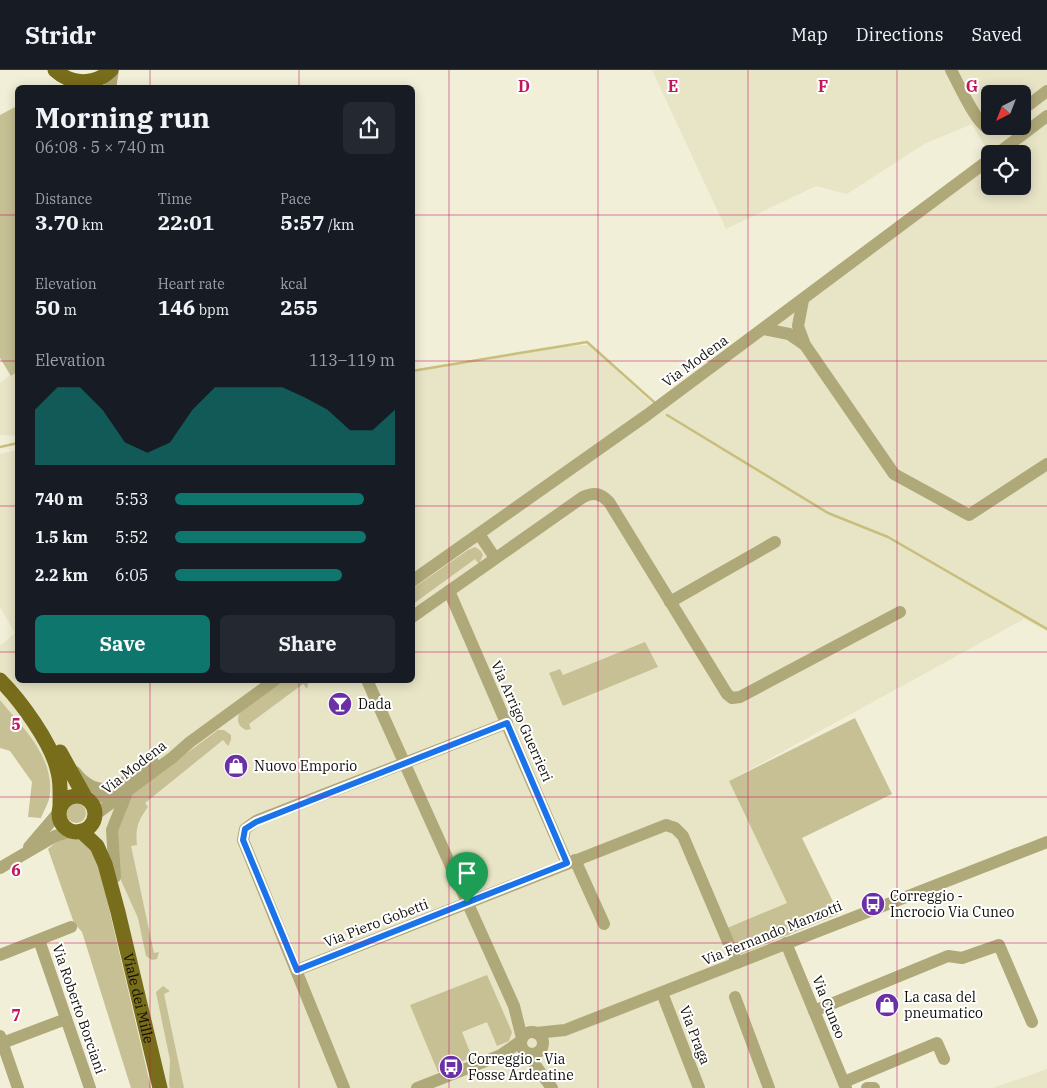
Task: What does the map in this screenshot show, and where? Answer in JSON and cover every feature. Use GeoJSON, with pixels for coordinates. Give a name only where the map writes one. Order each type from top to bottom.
{"type":"FeatureCollection","features":[{"type":"Feature","properties":{"kind":"main road"},"geometry":{"type":"LineString","coordinates":[[54,70],[73,81],[91,85],[112,70]]}},
{"type":"Feature","properties":{"kind":"main road"},"geometry":{"type":"LineString","coordinates":[[0,680],[25,709],[56,764],[60,780],[60,809]]}},
{"type":"Feature","properties":{"kind":"main road","name":"Viale dei Mille"},"geometry":{"type":"LineString","coordinates":[[25,709],[40,723],[58,748],[87,798],[93,804],[95,818],[115,877],[118,912]]}},
{"type":"Feature","properties":{"kind":"main road"},"geometry":{"type":"LineString","coordinates":[[60,809],[68,798],[79,795],[87,798]]}},
{"type":"Feature","properties":{"kind":"main road","name":"Viale dei Mille"},"geometry":{"type":"LineString","coordinates":[[60,809],[62,823],[76,831],[100,851],[118,912],[160,1087]]}},
{"type":"Feature","properties":{"kind":"main road"},"geometry":{"type":"LineString","coordinates":[[76,831],[86,829],[95,818]]}},
{"type":"Feature","properties":{"kind":"street"},"geometry":{"type":"LineString","coordinates":[[110,85],[112,70]]}},
{"type":"Feature","properties":{"kind":"street"},"geometry":{"type":"LineString","coordinates":[[951,70],[981,122]]}},
{"type":"Feature","properties":{"kind":"street"},"geometry":{"type":"LineString","coordinates":[[1031,103],[1047,91]]}},
{"type":"Feature","properties":{"kind":"street"},"geometry":{"type":"LineString","coordinates":[[1009,145],[1047,116]]}},
{"type":"Feature","properties":{"kind":"street","name":"Via Modena"},"geometry":{"type":"LineString","coordinates":[[415,579],[764,329],[981,166]]}},
{"type":"Feature","properties":{"kind":"street"},"geometry":{"type":"LineString","coordinates":[[794,330],[803,300]]}},
{"type":"Feature","properties":{"kind":"street"},"geometry":{"type":"LineString","coordinates":[[784,314],[894,474],[969,515],[1047,464]]}},
{"type":"Feature","properties":{"kind":"street"},"geometry":{"type":"LineString","coordinates":[[764,329],[794,330]]}},
{"type":"Feature","properties":{"kind":"street"},"geometry":{"type":"LineString","coordinates":[[415,615],[583,497],[599,494],[609,502],[727,694],[735,699],[900,612]]}},
{"type":"Feature","properties":{"kind":"street"},"geometry":{"type":"LineString","coordinates":[[479,534],[495,558]]}},
{"type":"Feature","properties":{"kind":"street"},"geometry":{"type":"LineString","coordinates":[[670,602],[775,542]]}},
{"type":"Feature","properties":{"kind":"street","name":"Via Arrigo Guerrieri"},"geometry":{"type":"LineString","coordinates":[[449,591],[571,862],[604,924]]}},
{"type":"Feature","properties":{"kind":"street","name":"Via Modena"},"geometry":{"type":"LineString","coordinates":[[95,818],[124,789],[168,752],[190,742],[271,683]]}},
{"type":"Feature","properties":{"kind":"street"},"geometry":{"type":"LineString","coordinates":[[368,683],[514,1006],[524,1046],[549,1083]]}},
{"type":"Feature","properties":{"kind":"street"},"geometry":{"type":"LineString","coordinates":[[344,1088],[243,840],[245,829],[256,822],[507,723]]}},
{"type":"Feature","properties":{"kind":"street","name":"Via Modena"},"geometry":{"type":"LineString","coordinates":[[58,748],[86,784],[100,789],[124,789]]}},
{"type":"Feature","properties":{"kind":"street","name":"Via Modena"},"geometry":{"type":"LineString","coordinates":[[87,798],[101,797],[124,789]]}},
{"type":"Feature","properties":{"kind":"street","name":"Viale dei Mille"},"geometry":{"type":"LineString","coordinates":[[115,877],[112,830],[124,789]]}},
{"type":"Feature","properties":{"kind":"street"},"geometry":{"type":"LineString","coordinates":[[22,855],[60,809]]}},
{"type":"Feature","properties":{"kind":"street","name":"Via Piero Gobetti"},"geometry":{"type":"LineString","coordinates":[[297,970],[660,826],[671,825],[683,836],[737,963]]}},
{"type":"Feature","properties":{"kind":"street"},"geometry":{"type":"LineString","coordinates":[[0,868],[22,855],[76,831]]}},
{"type":"Feature","properties":{"kind":"street","name":"Via Fernando Manzotti"},"geometry":{"type":"LineString","coordinates":[[543,1047],[565,1030],[1047,842]]}},
{"type":"Feature","properties":{"kind":"street"},"geometry":{"type":"LineString","coordinates":[[0,954],[70,928]]}},
{"type":"Feature","properties":{"kind":"street","name":"Via Roberto Borciani"},"geometry":{"type":"LineString","coordinates":[[39,940],[90,1088]]}},
{"type":"Feature","properties":{"kind":"street","name":"Via Cuneo"},"geometry":{"type":"LineString","coordinates":[[786,943],[845,1085],[937,1043],[944,1059]]}},
{"type":"Feature","properties":{"kind":"street"},"geometry":{"type":"LineString","coordinates":[[814,1012],[948,956],[962,958],[999,945],[1032,1022]]}},
{"type":"Feature","properties":{"kind":"street","name":"Via Praga"},"geometry":{"type":"LineString","coordinates":[[662,993],[699,1088]]}},
{"type":"Feature","properties":{"kind":"street"},"geometry":{"type":"LineString","coordinates":[[735,997],[769,1088]]}},
{"type":"Feature","properties":{"kind":"street"},"geometry":{"type":"LineString","coordinates":[[514,1006],[543,1040],[549,1083]]}},
{"type":"Feature","properties":{"kind":"street"},"geometry":{"type":"LineString","coordinates":[[18,1088],[1,1041],[66,1019]]}},
{"type":"Feature","properties":{"kind":"street","name":"Via Fernando Manzotti"},"geometry":{"type":"LineString","coordinates":[[535,1032],[565,1030]]}},
{"type":"Feature","properties":{"kind":"street"},"geometry":{"type":"LineString","coordinates":[[524,1046],[527,1033],[535,1032]]}},
{"type":"Feature","properties":{"kind":"street"},"geometry":{"type":"LineString","coordinates":[[524,1046],[534,1054],[543,1047]]}},
{"type":"Feature","properties":{"kind":"street"},"geometry":{"type":"LineString","coordinates":[[418,1088],[446,1083],[501,1055],[524,1046]]}},
{"type":"Feature","properties":{"kind":"street"},"geometry":{"type":"LineString","coordinates":[[867,1088],[874,1088]]}},
{"type":"Feature","properties":{"kind":"shaded area"},"geometry":{"type":"Polygon","coordinates":[[[652,70],[1047,70],[1047,631],[1024,619],[729,781],[792,901],[789,945],[849,1088],[164,1088],[105,850],[51,795],[49,774],[40,750],[0,700],[0,646],[15,633],[15,683],[415,683],[415,370],[546,347],[589,345],[660,411],[981,165],[981,195],[1031,195],[1031,145],[984,145],[972,124],[924,144],[847,194],[816,186],[726,229],[652,70]]]}},
{"type":"Feature","properties":{"kind":"shaded area"},"geometry":{"type":"Polygon","coordinates":[[[15,107],[15,373],[11,376],[0,358],[0,115],[15,107]]]}},
{"type":"Feature","properties":{"kind":"shaded area"},"geometry":{"type":"Polygon","coordinates":[[[15,372],[15,436],[0,435],[0,383],[15,372]]]}},
{"type":"Feature","properties":{"kind":"shaded area"},"geometry":{"type":"Polygon","coordinates":[[[15,450],[15,633],[0,607],[0,454],[15,450]]]}},
{"type":"Feature","properties":{"kind":"shaded area"},"geometry":{"type":"Polygon","coordinates":[[[475,547],[481,551],[483,555],[479,564],[475,559],[415,603],[415,587],[475,547]]]}},
{"type":"Feature","properties":{"kind":"shaded area"},"geometry":{"type":"Polygon","coordinates":[[[645,642],[658,667],[563,706],[549,673],[560,669],[563,675],[645,642]]]}},
{"type":"Feature","properties":{"kind":"shaded area"},"geometry":{"type":"Polygon","coordinates":[[[280,683],[308,683],[307,689],[303,684],[249,724],[251,729],[246,730],[241,727],[238,720],[240,712],[280,683]]]}},
{"type":"Feature","properties":{"kind":"shaded area"},"geometry":{"type":"Polygon","coordinates":[[[0,700],[34,742],[47,766],[50,779],[50,796],[41,818],[28,817],[32,782],[10,751],[0,748],[0,700]]]}},
{"type":"Feature","properties":{"kind":"shaded area"},"geometry":{"type":"Polygon","coordinates":[[[855,718],[892,794],[802,838],[839,914],[739,955],[727,928],[787,903],[729,781],[855,718]]]}},
{"type":"Feature","properties":{"kind":"shaded area"},"geometry":{"type":"Polygon","coordinates":[[[218,730],[224,730],[231,735],[228,746],[223,740],[145,803],[148,807],[138,825],[136,834],[137,845],[131,846],[154,953],[159,952],[157,959],[152,960],[146,956],[138,918],[120,878],[115,851],[121,810],[133,793],[218,730]]]}},
{"type":"Feature","properties":{"kind":"shaded area"},"geometry":{"type":"Polygon","coordinates":[[[72,803],[80,803],[86,809],[86,817],[80,823],[72,823],[66,817],[66,809],[72,803]]]}},
{"type":"Feature","properties":{"kind":"shaded area"},"geometry":{"type":"Polygon","coordinates":[[[62,837],[81,840],[96,853],[151,1088],[131,1088],[82,932],[74,923],[48,849],[62,837]]]}},
{"type":"Feature","properties":{"kind":"shaded area"},"geometry":{"type":"Polygon","coordinates":[[[487,975],[512,1032],[509,1041],[497,1046],[487,1022],[462,1032],[472,1057],[438,1072],[410,1005],[487,975]]]}},
{"type":"Feature","properties":{"kind":"shaded area"},"geometry":{"type":"Polygon","coordinates":[[[163,986],[170,991],[164,994],[184,1088],[170,1088],[169,1085],[170,1060],[156,992],[163,986]]]}},
{"type":"Feature","properties":{"kind":"shaded area"},"geometry":{"type":"Polygon","coordinates":[[[1047,1069],[1047,1088],[993,1088],[1047,1069]]]}},
{"type":"Feature","properties":{"kind":"waterway"},"geometry":{"type":"LineString","coordinates":[[415,371],[587,342],[654,402]]}},
{"type":"Feature","properties":{"kind":"waterway"},"geometry":{"type":"LineString","coordinates":[[667,415],[828,513],[888,537],[1047,629]]}},
{"type":"Feature","properties":{"kind":"waterway"},"geometry":{"type":"LineString","coordinates":[[0,447],[15,444]]}},
{"type":"Feature","properties":{"kind":"place","name":"Dada"},"geometry":{"type":"Point","coordinates":[340,704]}},
{"type":"Feature","properties":{"kind":"place","name":"Nuovo Emporio"},"geometry":{"type":"Point","coordinates":[236,766]}},
{"type":"Feature","properties":{"kind":"place","name":"Correggio - Incrocio Via Cuneo"},"geometry":{"type":"Point","coordinates":[873,904]}},
{"type":"Feature","properties":{"kind":"place","name":"La casa del pneumatico"},"geometry":{"type":"Point","coordinates":[887,1005]}},
{"type":"Feature","properties":{"kind":"place","name":"Correggio - Via Fosse Ardeatine"},"geometry":{"type":"Point","coordinates":[451,1067]}},
{"type":"Feature","properties":{"kind":"route"},"geometry":{"type":"LineString","coordinates":[[507,723],[567,863],[467,903],[297,970],[243,840],[245,829],[256,822],[507,723]]}}]}
